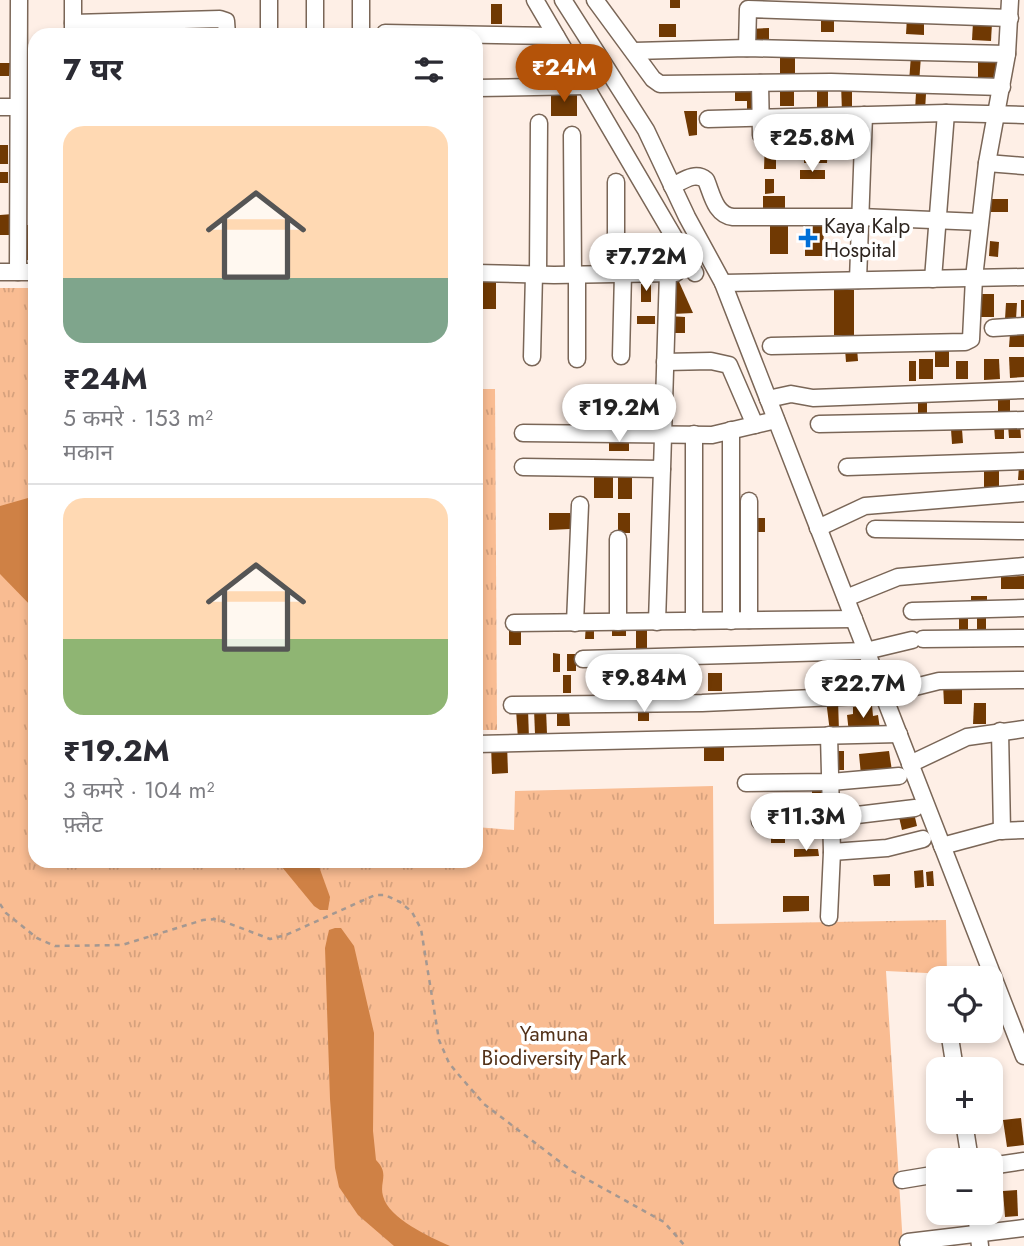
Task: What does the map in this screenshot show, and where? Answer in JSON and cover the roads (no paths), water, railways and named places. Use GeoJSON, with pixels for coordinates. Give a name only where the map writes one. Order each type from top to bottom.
{"type":"FeatureCollection","features":[{"type":"Feature","properties":{"kind":"street"},"geometry":{"type":"LineString","coordinates":[[18,272],[19,0]]}},
{"type":"Feature","properties":{"kind":"street"},"geometry":{"type":"LineString","coordinates":[[73,0],[73,28]]}},
{"type":"Feature","properties":{"kind":"street"},"geometry":{"type":"LineString","coordinates":[[269,0],[269,28]]}},
{"type":"Feature","properties":{"kind":"street"},"geometry":{"type":"LineString","coordinates":[[315,0],[315,28]]}},
{"type":"Feature","properties":{"kind":"street"},"geometry":{"type":"LineString","coordinates":[[361,0],[361,28]]}},
{"type":"Feature","properties":{"kind":"street"},"geometry":{"type":"LineString","coordinates":[[534,0],[695,273]]}},
{"type":"Feature","properties":{"kind":"street"},"geometry":{"type":"LineString","coordinates":[[563,0],[646,130],[720,278],[899,734],[905,770],[942,846],[1024,1056]]}},
{"type":"Feature","properties":{"kind":"street"},"geometry":{"type":"LineString","coordinates":[[596,0],[643,51],[653,79],[663,84],[831,82],[1002,87]]}},
{"type":"Feature","properties":{"kind":"street"},"geometry":{"type":"LineString","coordinates":[[747,48],[748,5],[1013,7],[1002,87],[987,163],[974,278],[972,335],[968,341],[771,346]]}},
{"type":"Feature","properties":{"kind":"street"},"geometry":{"type":"LineString","coordinates":[[88,28],[220,19],[226,22],[226,28]]}},
{"type":"Feature","properties":{"kind":"street"},"geometry":{"type":"LineString","coordinates":[[483,35],[556,36]]}},
{"type":"Feature","properties":{"kind":"street"},"geometry":{"type":"LineString","coordinates":[[643,51],[747,48],[1007,54]]}},
{"type":"Feature","properties":{"kind":"street"},"geometry":{"type":"LineString","coordinates":[[760,83],[761,135]]}},
{"type":"Feature","properties":{"kind":"street"},"geometry":{"type":"LineString","coordinates":[[483,88],[586,86]]}},
{"type":"Feature","properties":{"kind":"street"},"geometry":{"type":"LineString","coordinates":[[0,107],[18,107]]}},
{"type":"Feature","properties":{"kind":"street"},"geometry":{"type":"LineString","coordinates":[[708,119],[946,113],[1024,115]]}},
{"type":"Feature","properties":{"kind":"street"},"geometry":{"type":"LineString","coordinates":[[933,279],[946,113]]}},
{"type":"Feature","properties":{"kind":"street"},"geometry":{"type":"LineString","coordinates":[[858,280],[864,115]]}},
{"type":"Feature","properties":{"kind":"street"},"geometry":{"type":"LineString","coordinates":[[532,357],[539,123]]}},
{"type":"Feature","properties":{"kind":"street"},"geometry":{"type":"LineString","coordinates":[[572,135],[578,359]]}},
{"type":"Feature","properties":{"kind":"street"},"geometry":{"type":"LineString","coordinates":[[987,163],[1024,166]]}},
{"type":"Feature","properties":{"kind":"street"},"geometry":{"type":"LineString","coordinates":[[672,186],[694,176],[701,176],[706,180],[718,210],[730,217],[860,217],[980,222]]}},
{"type":"Feature","properties":{"kind":"street"},"geometry":{"type":"LineString","coordinates":[[616,182],[621,356]]}},
{"type":"Feature","properties":{"kind":"street"},"geometry":{"type":"LineString","coordinates":[[0,272],[28,272]]}},
{"type":"Feature","properties":{"kind":"street"},"geometry":{"type":"LineString","coordinates":[[657,622],[668,272]]}},
{"type":"Feature","properties":{"kind":"street"},"geometry":{"type":"LineString","coordinates":[[483,273],[668,272],[695,273],[720,278],[858,280],[1024,277]]}},
{"type":"Feature","properties":{"kind":"street"},"geometry":{"type":"LineString","coordinates":[[993,328],[1024,326]]}},
{"type":"Feature","properties":{"kind":"street"},"geometry":{"type":"LineString","coordinates":[[665,362],[711,361],[729,365],[755,425]]}},
{"type":"Feature","properties":{"kind":"street"},"geometry":{"type":"LineString","coordinates":[[768,399],[791,394],[813,398],[1024,390]]}},
{"type":"Feature","properties":{"kind":"street"},"geometry":{"type":"LineString","coordinates":[[523,433],[712,435],[776,420]]}},
{"type":"Feature","properties":{"kind":"street"},"geometry":{"type":"LineString","coordinates":[[819,424],[1024,420]]}},
{"type":"Feature","properties":{"kind":"street"},"geometry":{"type":"LineString","coordinates":[[731,430],[731,621]]}},
{"type":"Feature","properties":{"kind":"street"},"geometry":{"type":"LineString","coordinates":[[694,434],[694,621]]}},
{"type":"Feature","properties":{"kind":"street"},"geometry":{"type":"LineString","coordinates":[[847,467],[1024,461]]}},
{"type":"Feature","properties":{"kind":"street"},"geometry":{"type":"LineString","coordinates":[[523,467],[662,469]]}},
{"type":"Feature","properties":{"kind":"street"},"geometry":{"type":"LineString","coordinates":[[818,528],[863,506],[1024,493]]}},
{"type":"Feature","properties":{"kind":"street"},"geometry":{"type":"LineString","coordinates":[[749,500],[749,620]]}},
{"type":"Feature","properties":{"kind":"street"},"geometry":{"type":"LineString","coordinates":[[575,622],[580,505]]}},
{"type":"Feature","properties":{"kind":"street"},"geometry":{"type":"LineString","coordinates":[[875,529],[1024,531]]}},
{"type":"Feature","properties":{"kind":"street"},"geometry":{"type":"LineString","coordinates":[[618,539],[618,622]]}},
{"type":"Feature","properties":{"kind":"street"},"geometry":{"type":"LineString","coordinates":[[846,598],[895,578],[1024,566]]}},
{"type":"Feature","properties":{"kind":"street"},"geometry":{"type":"LineString","coordinates":[[912,611],[1024,608]]}},
{"type":"Feature","properties":{"kind":"street"},"geometry":{"type":"LineString","coordinates":[[513,623],[854,619]]}},
{"type":"Feature","properties":{"kind":"street"},"geometry":{"type":"LineString","coordinates":[[583,659],[866,651],[917,640],[1024,638]]}},
{"type":"Feature","properties":{"kind":"street"},"geometry":{"type":"LineString","coordinates":[[512,705],[702,703],[883,695],[937,682],[1024,680]]}},
{"type":"Feature","properties":{"kind":"street"},"geometry":{"type":"LineString","coordinates":[[746,783],[831,782],[905,770],[962,739],[1024,729]]}},
{"type":"Feature","properties":{"kind":"street"},"geometry":{"type":"LineString","coordinates":[[997,831],[1000,731]]}},
{"type":"Feature","properties":{"kind":"street"},"geometry":{"type":"LineString","coordinates":[[483,744],[899,734]]}},
{"type":"Feature","properties":{"kind":"street"},"geometry":{"type":"LineString","coordinates":[[829,735],[832,818],[829,917]]}},
{"type":"Feature","properties":{"kind":"street"},"geometry":{"type":"LineString","coordinates":[[760,821],[832,818],[915,808]]}},
{"type":"Feature","properties":{"kind":"street"},"geometry":{"type":"LineString","coordinates":[[942,846],[997,831],[1024,830]]}},
{"type":"Feature","properties":{"kind":"street"},"geometry":{"type":"LineString","coordinates":[[832,852],[887,848],[923,839]]}},
{"type":"Feature","properties":{"kind":"street"},"geometry":{"type":"LineString","coordinates":[[1003,1164],[1024,1161]]}},
{"type":"Feature","properties":{"kind":"street"},"geometry":{"type":"LineString","coordinates":[[902,1180],[926,1176]]}},
{"type":"Feature","properties":{"kind":"street"},"geometry":{"type":"LineString","coordinates":[[908,1242],[979,1240],[1024,1228]]}},
{"type":"Feature","properties":{"kind":"place","name":"Kaya Kalp Hospital"},"geometry":{"type":"Point","coordinates":[808,238]}},
{"type":"Feature","properties":{"kind":"park label","name":"Yamuna Biodiversity Park"},"geometry":{"type":"Point","coordinates":[554,1046]}}]}
